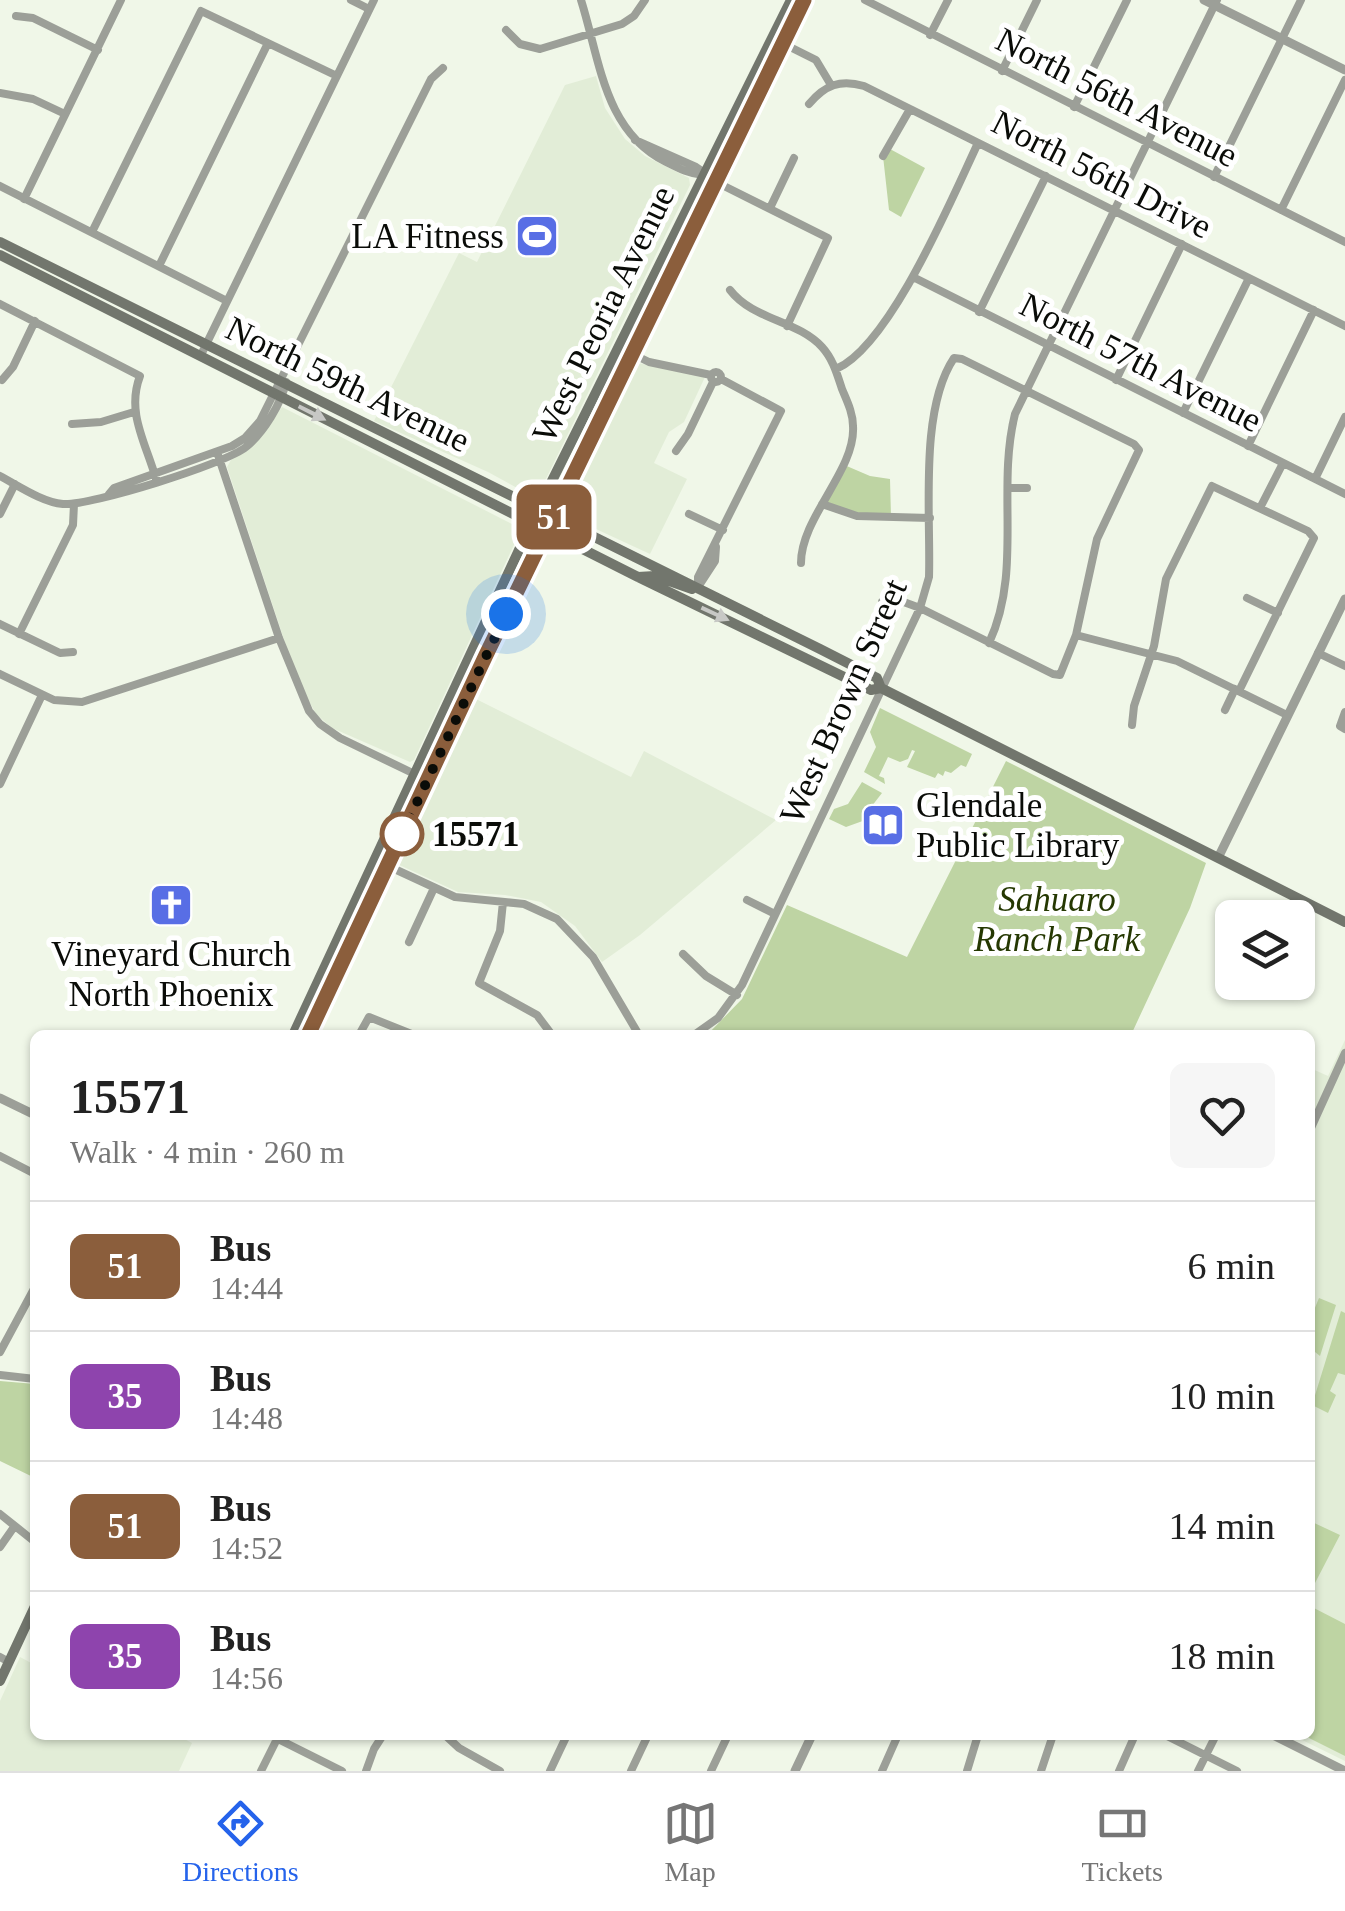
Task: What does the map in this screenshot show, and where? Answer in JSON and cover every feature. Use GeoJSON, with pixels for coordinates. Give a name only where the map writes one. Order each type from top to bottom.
{"type":"FeatureCollection","features":[{"type":"Feature","properties":{"kind":"main road","name":"West Peoria Avenue"},"geometry":{"type":"LineString","coordinates":[[295,1030],[539,507],[790,0]]}},
{"type":"Feature","properties":{"kind":"main road","name":"West Peoria Avenue"},"geometry":{"type":"LineString","coordinates":[[310,1030],[804,0]]}},
{"type":"Feature","properties":{"kind":"main road","name":"North 59th Avenue"},"geometry":{"type":"LineString","coordinates":[[0,242],[203,350],[278,395],[531,524],[871,690],[881,688],[1345,922]]}},
{"type":"Feature","properties":{"kind":"main road","name":"North 59th Avenue"},"geometry":{"type":"LineString","coordinates":[[0,255],[203,350],[284,380],[877,678],[881,688]]}},
{"type":"Feature","properties":{"kind":"main road"},"geometry":{"type":"LineString","coordinates":[[638,577],[650,574],[684,588],[698,588]]}},
{"type":"Feature","properties":{"kind":"main road"},"geometry":{"type":"LineString","coordinates":[[474,646],[488,652]]}},
{"type":"Feature","properties":{"kind":"main road"},"geometry":{"type":"LineString","coordinates":[[309,1030],[314,1008],[336,962],[332,952]]}},
{"type":"Feature","properties":{"kind":"main road"},"geometry":{"type":"LineString","coordinates":[[0,1680],[4,1660],[30,1615]]}},
{"type":"Feature","properties":{"kind":"street"},"geometry":{"type":"LineString","coordinates":[[24,198],[121,0]]}},
{"type":"Feature","properties":{"kind":"street"},"geometry":{"type":"LineString","coordinates":[[203,350],[372,4],[351,0]]}},
{"type":"Feature","properties":{"kind":"street"},"geometry":{"type":"LineString","coordinates":[[581,0],[614,114],[635,140],[696,167],[714,182],[828,238],[787,326]]}},
{"type":"Feature","properties":{"kind":"street"},"geometry":{"type":"LineString","coordinates":[[506,30],[520,44],[540,49],[622,24],[646,0]]}},
{"type":"Feature","properties":{"kind":"street","name":"North 56th Avenue"},"geometry":{"type":"LineString","coordinates":[[865,0],[1345,242]]}},
{"type":"Feature","properties":{"kind":"street"},"geometry":{"type":"LineString","coordinates":[[930,35],[948,0]]}},
{"type":"Feature","properties":{"kind":"street"},"geometry":{"type":"LineString","coordinates":[[1002,70],[1037,0]]}},
{"type":"Feature","properties":{"kind":"street"},"geometry":{"type":"LineString","coordinates":[[1074,106],[1127,0]]}},
{"type":"Feature","properties":{"kind":"street"},"geometry":{"type":"LineString","coordinates":[[1214,177],[1301,0]]}},
{"type":"Feature","properties":{"kind":"street"},"geometry":{"type":"LineString","coordinates":[[990,642],[1006,596],[1010,436],[1025,390],[1212,2],[1345,70]]}},
{"type":"Feature","properties":{"kind":"street"},"geometry":{"type":"LineString","coordinates":[[92,232],[201,12],[337,76]]}},
{"type":"Feature","properties":{"kind":"street"},"geometry":{"type":"LineString","coordinates":[[16,16],[33,18],[98,50]]}},
{"type":"Feature","properties":{"kind":"street"},"geometry":{"type":"LineString","coordinates":[[159,266],[268,44]]}},
{"type":"Feature","properties":{"kind":"street"},"geometry":{"type":"LineString","coordinates":[[782,44],[816,60],[831,85],[809,104]]}},
{"type":"Feature","properties":{"kind":"street"},"geometry":{"type":"LineString","coordinates":[[0,476],[55,502],[74,504],[218,456],[244,438],[278,395],[431,79],[443,68]]}},
{"type":"Feature","properties":{"kind":"street"},"geometry":{"type":"LineString","coordinates":[[1281,210],[1345,80]]}},
{"type":"Feature","properties":{"kind":"street","name":"North 56th Drive"},"geometry":{"type":"LineString","coordinates":[[831,85],[859,84],[1345,326]]}},
{"type":"Feature","properties":{"kind":"street"},"geometry":{"type":"LineString","coordinates":[[0,93],[33,99],[65,114]]}},
{"type":"Feature","properties":{"kind":"street"},"geometry":{"type":"LineString","coordinates":[[883,156],[910,109]]}},
{"type":"Feature","properties":{"kind":"street"},"geometry":{"type":"LineString","coordinates":[[836,369],[864,350],[913,278],[978,142]]}},
{"type":"Feature","properties":{"kind":"street"},"geometry":{"type":"LineString","coordinates":[[770,208],[794,158]]}},
{"type":"Feature","properties":{"kind":"street"},"geometry":{"type":"LineString","coordinates":[[979,312],[1046,176]]}},
{"type":"Feature","properties":{"kind":"street"},"geometry":{"type":"LineString","coordinates":[[0,186],[227,301]]}},
{"type":"Feature","properties":{"kind":"street"},"geometry":{"type":"LineString","coordinates":[[1116,380],[1182,244]]}},
{"type":"Feature","properties":{"kind":"street","name":"North 57th Avenue"},"geometry":{"type":"LineString","coordinates":[[913,278],[1345,494]]}},
{"type":"Feature","properties":{"kind":"street"},"geometry":{"type":"LineString","coordinates":[[1183,413],[1249,278]]}},
{"type":"Feature","properties":{"kind":"street"},"geometry":{"type":"LineString","coordinates":[[730,290],[745,306],[815,340],[836,369],[851,413],[853,432],[849,450],[803,543],[801,563]]}},
{"type":"Feature","properties":{"kind":"street"},"geometry":{"type":"LineString","coordinates":[[0,304],[140,376],[133,398],[134,412],[155,478]]}},
{"type":"Feature","properties":{"kind":"street"},"geometry":{"type":"LineString","coordinates":[[1248,446],[1314,310]]}},
{"type":"Feature","properties":{"kind":"street"},"geometry":{"type":"LineString","coordinates":[[2,380],[13,367],[35,321]]}},
{"type":"Feature","properties":{"kind":"street"},"geometry":{"type":"LineString","coordinates":[[618,346],[658,364],[715,378],[781,411],[716,546],[715,562],[698,588]]}},
{"type":"Feature","properties":{"kind":"street","name":"West Brown Street"},"geometry":{"type":"LineString","coordinates":[[701,1030],[718,1018],[737,995],[920,608],[929,578],[933,420],[941,385],[954,358],[1025,390]]}},
{"type":"Feature","properties":{"kind":"street"},"geometry":{"type":"LineString","coordinates":[[676,451],[715,378]]}},
{"type":"Feature","properties":{"kind":"street"},"geometry":{"type":"LineString","coordinates":[[882,602],[901,601],[920,608],[1060,675],[1076,635],[1097,538],[1139,450],[1025,390]]}},
{"type":"Feature","properties":{"kind":"street"},"geometry":{"type":"LineString","coordinates":[[72,424],[101,422],[134,412]]}},
{"type":"Feature","properties":{"kind":"street"},"geometry":{"type":"LineString","coordinates":[[1314,479],[1345,417]]}},
{"type":"Feature","properties":{"kind":"street"},"geometry":{"type":"LineString","coordinates":[[218,456],[299,692],[320,724],[340,738],[427,780]]}},
{"type":"Feature","properties":{"kind":"street"},"geometry":{"type":"LineString","coordinates":[[1260,508],[1283,463]]}},
{"type":"Feature","properties":{"kind":"street"},"geometry":{"type":"LineString","coordinates":[[0,514],[15,484]]}},
{"type":"Feature","properties":{"kind":"street"},"geometry":{"type":"LineString","coordinates":[[1132,724],[1134,706],[1152,654],[1170,566],[1212,486],[1314,538],[1225,710]]}},
{"type":"Feature","properties":{"kind":"street"},"geometry":{"type":"LineString","coordinates":[[1008,488],[1028,488]]}},
{"type":"Feature","properties":{"kind":"street"},"geometry":{"type":"LineString","coordinates":[[19,634],[73,526],[74,504]]}},
{"type":"Feature","properties":{"kind":"street"},"geometry":{"type":"LineString","coordinates":[[822,504],[857,516],[930,518]]}},
{"type":"Feature","properties":{"kind":"street"},"geometry":{"type":"LineString","coordinates":[[690,514],[723,530]]}},
{"type":"Feature","properties":{"kind":"street"},"geometry":{"type":"LineString","coordinates":[[1247,598],[1278,614]]}},
{"type":"Feature","properties":{"kind":"street"},"geometry":{"type":"LineString","coordinates":[[1218,858],[1345,599]]}},
{"type":"Feature","properties":{"kind":"street"},"geometry":{"type":"LineString","coordinates":[[0,624],[60,653],[73,652]]}},
{"type":"Feature","properties":{"kind":"street"},"geometry":{"type":"LineString","coordinates":[[1076,635],[1177,661],[1287,715]]}},
{"type":"Feature","properties":{"kind":"street"},"geometry":{"type":"LineString","coordinates":[[0,674],[62,702],[82,702],[279,638]]}},
{"type":"Feature","properties":{"kind":"street"},"geometry":{"type":"LineString","coordinates":[[1318,653],[1345,666]]}},
{"type":"Feature","properties":{"kind":"street"},"geometry":{"type":"LineString","coordinates":[[0,784],[42,694]]}},
{"type":"Feature","properties":{"kind":"street"},"geometry":{"type":"LineString","coordinates":[[1345,712],[1340,726],[1345,730]]}},
{"type":"Feature","properties":{"kind":"street"},"geometry":{"type":"LineString","coordinates":[[374,860],[469,901],[538,908],[566,926],[592,957],[637,1030]]}},
{"type":"Feature","properties":{"kind":"street"},"geometry":{"type":"LineString","coordinates":[[409,942],[434,888]]}},
{"type":"Feature","properties":{"kind":"street"},"geometry":{"type":"LineString","coordinates":[[747,900],[776,914]]}},
{"type":"Feature","properties":{"kind":"street"},"geometry":{"type":"LineString","coordinates":[[503,902],[500,931],[480,983],[530,1010],[549,1030]]}},
{"type":"Feature","properties":{"kind":"street"},"geometry":{"type":"LineString","coordinates":[[683,954],[706,976],[737,995]]}},
{"type":"Feature","properties":{"kind":"street"},"geometry":{"type":"LineString","coordinates":[[362,1030],[369,1017],[402,1030]]}},
{"type":"Feature","properties":{"kind":"street"},"geometry":{"type":"LineString","coordinates":[[1315,1119],[1345,1054]]}},
{"type":"Feature","properties":{"kind":"street"},"geometry":{"type":"LineString","coordinates":[[0,1098],[30,1113]]}},
{"type":"Feature","properties":{"kind":"street"},"geometry":{"type":"LineString","coordinates":[[0,1169],[2,1157],[30,1171]]}},
{"type":"Feature","properties":{"kind":"street"},"geometry":{"type":"LineString","coordinates":[[0,1352],[30,1297]]}},
{"type":"Feature","properties":{"kind":"street"},"geometry":{"type":"LineString","coordinates":[[0,1375],[30,1378]]}},
{"type":"Feature","properties":{"kind":"street"},"geometry":{"type":"LineString","coordinates":[[6,1515],[30,1538]]}},
{"type":"Feature","properties":{"kind":"street"},"geometry":{"type":"LineString","coordinates":[[0,1547],[14,1527]]}},
{"type":"Feature","properties":{"kind":"street"},"geometry":{"type":"LineString","coordinates":[[261,1771],[272,1740]]}},
{"type":"Feature","properties":{"kind":"street"},"geometry":{"type":"LineString","coordinates":[[279,1740],[342,1771]]}},
{"type":"Feature","properties":{"kind":"street"},"geometry":{"type":"LineString","coordinates":[[366,1771],[380,1740]]}},
{"type":"Feature","properties":{"kind":"street"},"geometry":{"type":"LineString","coordinates":[[451,1740],[500,1771]]}},
{"type":"Feature","properties":{"kind":"street"},"geometry":{"type":"LineString","coordinates":[[550,1771],[565,1740]]}},
{"type":"Feature","properties":{"kind":"street"},"geometry":{"type":"LineString","coordinates":[[631,1771],[646,1740]]}},
{"type":"Feature","properties":{"kind":"street"},"geometry":{"type":"LineString","coordinates":[[711,1771],[726,1740]]}},
{"type":"Feature","properties":{"kind":"street"},"geometry":{"type":"LineString","coordinates":[[795,1771],[810,1740]]}},
{"type":"Feature","properties":{"kind":"street"},"geometry":{"type":"LineString","coordinates":[[882,1771],[896,1740]]}},
{"type":"Feature","properties":{"kind":"street"},"geometry":{"type":"LineString","coordinates":[[967,1771],[976,1740]]}},
{"type":"Feature","properties":{"kind":"street"},"geometry":{"type":"LineString","coordinates":[[1041,1771],[1052,1740]]}},
{"type":"Feature","properties":{"kind":"street"},"geometry":{"type":"LineString","coordinates":[[1119,1771],[1133,1740]]}},
{"type":"Feature","properties":{"kind":"street"},"geometry":{"type":"LineString","coordinates":[[1174,1740],[1237,1771]]}},
{"type":"Feature","properties":{"kind":"street"},"geometry":{"type":"LineString","coordinates":[[1198,1771],[1214,1740]]}},
{"type":"Feature","properties":{"kind":"street"},"geometry":{"type":"LineString","coordinates":[[1284,1740],[1345,1770]]}},
{"type":"Feature","properties":{"kind":"shaded area"},"geometry":{"type":"Polygon","coordinates":[[[596,76],[605,108],[625,139],[645,156],[689,178],[690,185],[540,491],[530,495],[374,421],[459,253],[477,262],[565,85],[596,76]]]}},
{"type":"Feature","properties":{"kind":"shaded area"},"geometry":{"type":"Polygon","coordinates":[[[633,365],[705,377],[684,422],[669,432],[654,463],[687,479],[650,554],[570,517],[566,510],[633,365]]]}},
{"type":"Feature","properties":{"kind":"shaded area"},"geometry":{"type":"Polygon","coordinates":[[[282,407],[518,527],[519,534],[410,762],[332,728],[316,714],[297,679],[227,467],[261,437],[282,407]]]}},
{"type":"Feature","properties":{"kind":"shaded area"},"geometry":{"type":"Polygon","coordinates":[[[470,696],[631,777],[644,751],[776,820],[640,935],[602,962],[575,926],[541,902],[458,892],[395,863],[470,696]]]}},
{"type":"Feature","properties":{"kind":"shaded area"},"geometry":{"type":"Polygon","coordinates":[[[1345,1040],[1345,1761],[1302,1740],[1315,1740],[1315,1070],[1328,1076],[1345,1040]]]}},
{"type":"Feature","properties":{"kind":"shaded area"},"geometry":{"type":"Polygon","coordinates":[[[20,1657],[30,1662],[30,1740],[192,1743],[179,1771],[0,1771],[0,1701],[20,1657]]]}},
{"type":"Feature","properties":{"kind":"green space"},"geometry":{"type":"Polygon","coordinates":[[[890,149],[925,168],[901,217],[889,210],[883,156],[890,149]]]}},
{"type":"Feature","properties":{"kind":"green space"},"geometry":{"type":"Polygon","coordinates":[[[842,464],[870,476],[890,479],[891,517],[857,516],[822,504],[842,464]]]}},
{"type":"Feature","properties":{"kind":"green space"},"geometry":{"type":"Polygon","coordinates":[[[880,708],[972,754],[966,767],[961,765],[951,773],[945,771],[943,776],[938,773],[935,778],[907,767],[915,751],[912,750],[908,759],[900,762],[888,757],[879,776],[885,784],[864,772],[876,747],[870,732],[880,708]]]}},
{"type":"Feature","properties":{"kind":"green space","name":"Sahuaro Ranch Park"},"geometry":{"type":"Polygon","coordinates":[[[1006,761],[1206,863],[1190,908],[1133,1030],[712,1030],[742,999],[787,905],[907,957],[1006,761]]]}},
{"type":"Feature","properties":{"kind":"green space"},"geometry":{"type":"Polygon","coordinates":[[[862,782],[882,793],[868,811],[873,814],[871,818],[846,827],[829,819],[834,809],[848,804],[862,782]]]}},
{"type":"Feature","properties":{"kind":"green space"},"geometry":{"type":"Polygon","coordinates":[[[1319,1298],[1336,1305],[1320,1356],[1315,1352],[1315,1308],[1319,1298]]]}},
{"type":"Feature","properties":{"kind":"green space"},"geometry":{"type":"Polygon","coordinates":[[[1341,1311],[1345,1313],[1345,1375],[1338,1373],[1330,1391],[1336,1395],[1328,1413],[1315,1406],[1341,1311]]]}},
{"type":"Feature","properties":{"kind":"green space"},"geometry":{"type":"Polygon","coordinates":[[[0,1381],[30,1384],[30,1476],[0,1461],[0,1381]]]}},
{"type":"Feature","properties":{"kind":"green space"},"geometry":{"type":"Polygon","coordinates":[[[1315,1523],[1340,1535],[1315,1583],[1315,1523]]]}},
{"type":"Feature","properties":{"kind":"green space"},"geometry":{"type":"Polygon","coordinates":[[[1315,1609],[1345,1624],[1345,1756],[1313,1740],[1315,1609]]]}},
{"type":"Feature","properties":{"kind":"bus line","name":"51"},"geometry":{"type":"LineString","coordinates":[[310,1030],[486,655],[804,0]]}},
{"type":"Feature","properties":{"kind":"place","name":"LA Fitness"},"geometry":{"type":"Point","coordinates":[537,236]}},
{"type":"Feature","properties":{"kind":"place","name":"Glendale Public Library"},"geometry":{"type":"Point","coordinates":[883,825]}},
{"type":"Feature","properties":{"kind":"place","name":"15571"},"geometry":{"type":"Point","coordinates":[402,834]}},
{"type":"Feature","properties":{"kind":"place","name":"Vineyard Church North Phoenix"},"geometry":{"type":"Point","coordinates":[171,905]}},
{"type":"Feature","properties":{"kind":"route"},"geometry":{"type":"LineString","coordinates":[[402,834],[506,614]]}}]}
